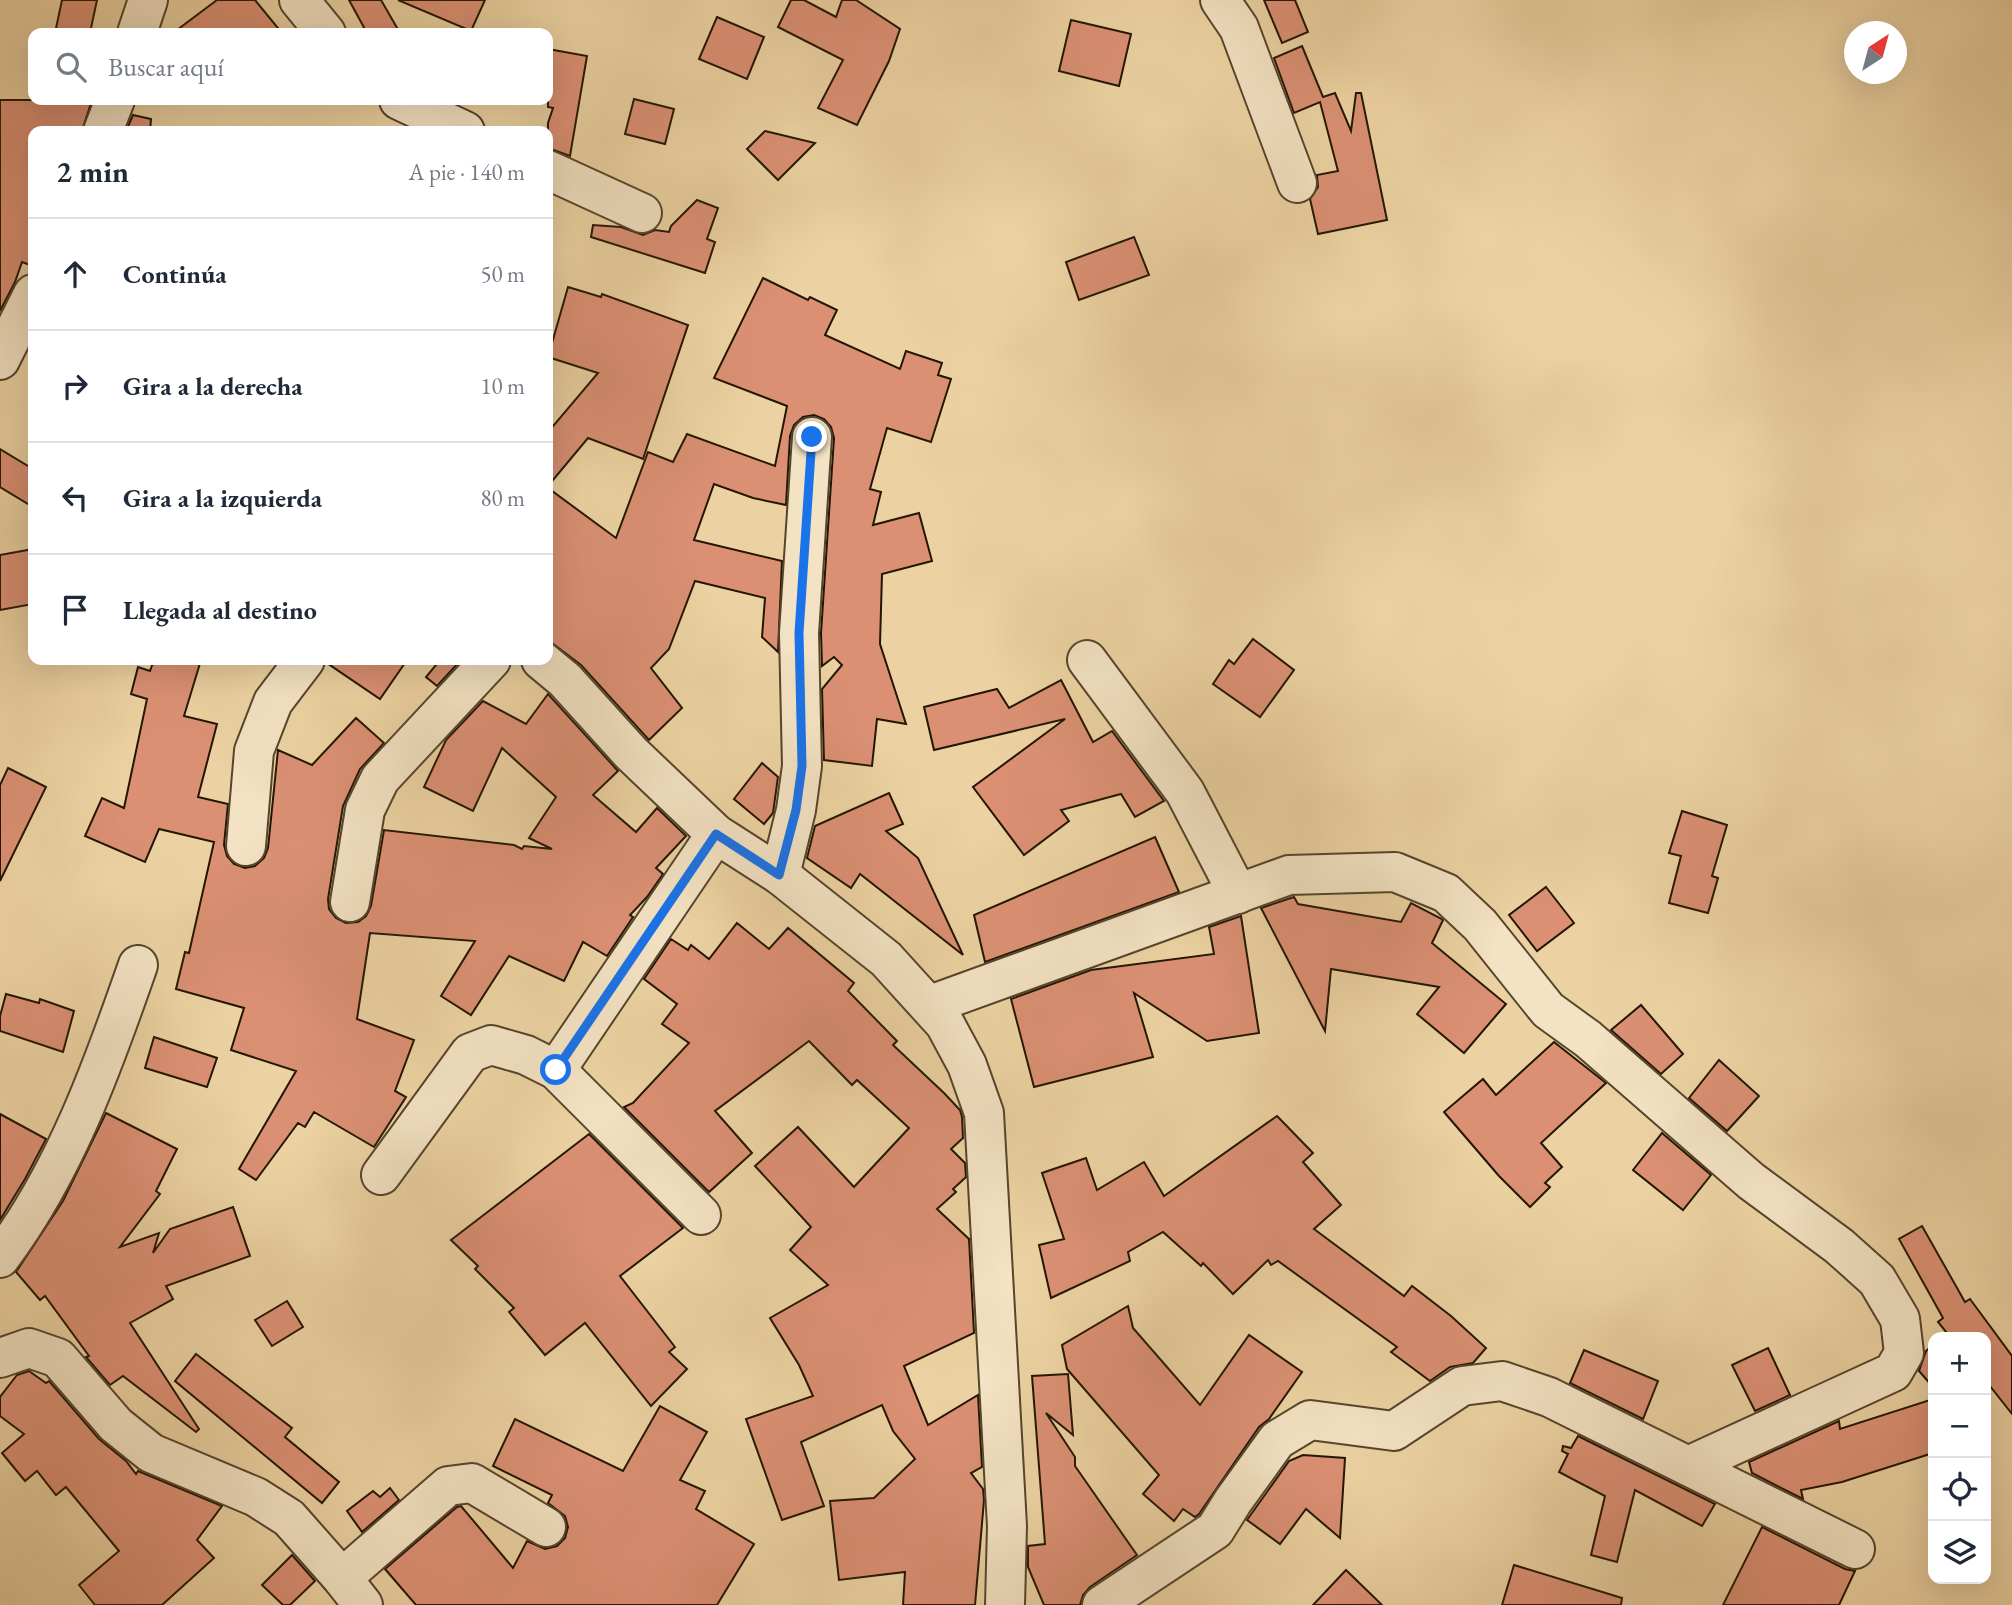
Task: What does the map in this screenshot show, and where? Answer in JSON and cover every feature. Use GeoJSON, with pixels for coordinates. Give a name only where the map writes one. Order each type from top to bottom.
{"type":"FeatureCollection","features":[{"type":"Feature","properties":{"kind":"street"},"geometry":{"type":"LineString","coordinates":[[139,28],[148,0]]}},
{"type":"Feature","properties":{"kind":"street"},"geometry":{"type":"LineString","coordinates":[[299,0],[322,28]]}},
{"type":"Feature","properties":{"kind":"street"},"geometry":{"type":"LineString","coordinates":[[1220,0],[1239,28],[1297,183]]}},
{"type":"Feature","properties":{"kind":"street"},"geometry":{"type":"LineString","coordinates":[[105,126],[113,105]]}},
{"type":"Feature","properties":{"kind":"street"},"geometry":{"type":"LineString","coordinates":[[410,105],[454,126]]}},
{"type":"Feature","properties":{"kind":"street"},"geometry":{"type":"LineString","coordinates":[[553,172],[642,214]]}},
{"type":"Feature","properties":{"kind":"street"},"geometry":{"type":"LineString","coordinates":[[0,360],[28,303]]}},
{"type":"Feature","properties":{"kind":"street"},"geometry":{"type":"LineString","coordinates":[[779,875],[796,810],[802,766],[799,633],[812,437]]}},
{"type":"Feature","properties":{"kind":"street"},"geometry":{"type":"LineString","coordinates":[[1087,660],[1185,792],[1238,894]]}},
{"type":"Feature","properties":{"kind":"street"},"geometry":{"type":"LineString","coordinates":[[246,846],[254,751],[273,702],[301,665]]}},
{"type":"Feature","properties":{"kind":"street"},"geometry":{"type":"LineString","coordinates":[[350,901],[365,810],[380,779],[486,665]]}},
{"type":"Feature","properties":{"kind":"street"},"geometry":{"type":"LineString","coordinates":[[547,665],[565,680],[631,754],[716,834],[779,875],[886,960],[945,1024],[967,1065],[984,1113],[1007,1527],[1005,1605]]}},
{"type":"Feature","properties":{"kind":"street"},"geometry":{"type":"LineString","coordinates":[[556,1070],[716,834]]}},
{"type":"Feature","properties":{"kind":"street"},"geometry":{"type":"LineString","coordinates":[[930,1006],[1289,875],[1395,872],[1446,893],[1479,925],[1548,1010],[1588,1039],[1751,1181],[1839,1246],[1877,1280],[1900,1319],[1904,1353],[1893,1372],[1688,1466]]}},
{"type":"Feature","properties":{"kind":"street"},"geometry":{"type":"LineString","coordinates":[[0,1258],[18,1234],[63,1154],[110,1047],[138,965]]}},
{"type":"Feature","properties":{"kind":"street"},"geometry":{"type":"LineString","coordinates":[[381,1175],[470,1053],[491,1045],[526,1055],[556,1070],[701,1215]]}},
{"type":"Feature","properties":{"kind":"street"},"geometry":{"type":"LineString","coordinates":[[0,1358],[29,1348],[58,1358],[116,1425],[151,1453],[256,1497],[289,1518],[352,1591],[448,1486],[472,1483],[546,1527]]}},
{"type":"Feature","properties":{"kind":"street"},"geometry":{"type":"LineString","coordinates":[[1102,1605],[1215,1530],[1277,1440],[1310,1420],[1394,1432],[1462,1385],[1502,1381],[1549,1397],[1855,1549]]}},
{"type":"Feature","properties":{"kind":"building"},"geometry":{"type":"Polygon","coordinates":[[[62,0],[97,0],[91,28],[56,28],[62,0]]]}},
{"type":"Feature","properties":{"kind":"building"},"geometry":{"type":"Polygon","coordinates":[[[217,0],[255,0],[278,28],[180,28],[217,0]]]}},
{"type":"Feature","properties":{"kind":"building"},"geometry":{"type":"Polygon","coordinates":[[[349,0],[381,0],[397,28],[364,28],[349,0]]]}},
{"type":"Feature","properties":{"kind":"building"},"geometry":{"type":"Polygon","coordinates":[[[398,0],[485,0],[472,28],[464,28],[398,0]]]}},
{"type":"Feature","properties":{"kind":"building"},"geometry":{"type":"Polygon","coordinates":[[[791,0],[804,0],[836,17],[842,0],[856,0],[900,29],[889,61],[857,125],[818,108],[843,60],[778,27],[791,0]]]}},
{"type":"Feature","properties":{"kind":"building"},"geometry":{"type":"Polygon","coordinates":[[[1264,0],[1295,0],[1308,32],[1282,43],[1264,0]]]}},
{"type":"Feature","properties":{"kind":"building"},"geometry":{"type":"Polygon","coordinates":[[[717,17],[764,37],[747,79],[699,59],[717,17]]]}},
{"type":"Feature","properties":{"kind":"building"},"geometry":{"type":"Polygon","coordinates":[[[1071,20],[1131,34],[1119,86],[1059,71],[1071,20]]]}},
{"type":"Feature","properties":{"kind":"building"},"geometry":{"type":"Polygon","coordinates":[[[1302,46],[1323,97],[1335,93],[1351,131],[1356,93],[1361,93],[1387,220],[1318,234],[1310,199],[1318,187],[1317,175],[1338,171],[1320,102],[1294,113],[1274,58],[1302,46]]]}},
{"type":"Feature","properties":{"kind":"building"},"geometry":{"type":"Polygon","coordinates":[[[553,50],[587,56],[570,156],[553,150],[553,126],[548,126],[548,123],[553,108],[548,107],[553,105],[553,50]]]}},
{"type":"Feature","properties":{"kind":"building"},"geometry":{"type":"Polygon","coordinates":[[[634,99],[674,109],[665,144],[625,134],[634,99]]]}},
{"type":"Feature","properties":{"kind":"building"},"geometry":{"type":"Polygon","coordinates":[[[0,100],[28,100],[28,105],[90,105],[84,126],[28,126],[28,264],[22,262],[0,311],[0,100]]]}},
{"type":"Feature","properties":{"kind":"building"},"geometry":{"type":"Polygon","coordinates":[[[133,115],[151,119],[150,126],[128,126],[133,115]]]}},
{"type":"Feature","properties":{"kind":"building"},"geometry":{"type":"Polygon","coordinates":[[[765,131],[815,143],[778,180],[747,149],[765,131]]]}},
{"type":"Feature","properties":{"kind":"building"},"geometry":{"type":"Polygon","coordinates":[[[697,200],[718,208],[707,239],[715,242],[705,273],[591,237],[593,225],[621,227],[643,235],[655,230],[669,232],[671,226],[697,200]]]}},
{"type":"Feature","properties":{"kind":"building"},"geometry":{"type":"Polygon","coordinates":[[[1134,237],[1149,275],[1079,300],[1066,262],[1134,237]]]}},
{"type":"Feature","properties":{"kind":"building"},"geometry":{"type":"Polygon","coordinates":[[[763,278],[808,300],[810,297],[837,310],[825,335],[900,369],[906,351],[942,363],[938,375],[951,379],[931,442],[887,428],[870,489],[881,492],[873,525],[919,513],[932,561],[882,574],[880,644],[906,724],[877,719],[872,766],[824,760],[822,689],[842,665],[834,657],[822,666],[821,633],[834,438],[831,427],[824,419],[814,415],[803,417],[794,425],[790,436],[786,505],[753,498],[714,484],[694,540],[782,561],[778,652],[762,637],[765,598],[695,581],[669,649],[651,668],[682,708],[649,740],[581,665],[553,644],[553,492],[616,538],[648,452],[673,462],[687,434],[775,466],[787,406],[714,378],[763,278]]]}},
{"type":"Feature","properties":{"kind":"building"},"geometry":{"type":"Polygon","coordinates":[[[568,287],[601,297],[602,294],[688,325],[643,459],[588,438],[553,480],[553,426],[598,373],[553,359],[553,340],[568,287]]]}},
{"type":"Feature","properties":{"kind":"building"},"geometry":{"type":"Polygon","coordinates":[[[0,449],[28,466],[28,504],[0,487],[0,449]]]}},
{"type":"Feature","properties":{"kind":"building"},"geometry":{"type":"Polygon","coordinates":[[[28,550],[28,605],[0,610],[0,555],[28,550]]]}},
{"type":"Feature","properties":{"kind":"building"},"geometry":{"type":"Polygon","coordinates":[[[1253,639],[1294,670],[1260,717],[1213,684],[1229,660],[1234,664],[1253,639]]]}},
{"type":"Feature","properties":{"kind":"building"},"geometry":{"type":"Polygon","coordinates":[[[152,665],[199,665],[184,716],[217,724],[198,797],[228,804],[224,845],[227,856],[234,864],[245,868],[255,866],[264,858],[268,848],[278,750],[312,765],[356,718],[384,743],[360,769],[343,806],[328,899],[329,909],[336,918],[346,923],[358,922],[366,916],[371,906],[384,830],[514,845],[522,849],[524,846],[552,849],[529,838],[556,797],[502,748],[473,811],[424,787],[446,740],[483,701],[526,724],[548,694],[618,771],[593,795],[636,832],[657,808],[686,836],[656,868],[663,874],[630,915],[633,917],[607,956],[583,942],[564,981],[509,956],[471,1015],[441,996],[475,941],[370,933],[357,1019],[414,1040],[395,1091],[406,1097],[374,1147],[314,1112],[305,1127],[298,1123],[256,1180],[239,1169],[296,1071],[231,1050],[244,1008],[176,989],[185,952],[189,953],[214,842],[159,829],[145,862],[85,836],[102,798],[124,808],[147,699],[131,694],[138,667],[150,671],[152,665]]]}},
{"type":"Feature","properties":{"kind":"building"},"geometry":{"type":"Polygon","coordinates":[[[330,665],[404,665],[380,699],[330,665]]]}},
{"type":"Feature","properties":{"kind":"building"},"geometry":{"type":"Polygon","coordinates":[[[436,665],[456,665],[437,686],[426,677],[436,665]]]}},
{"type":"Feature","properties":{"kind":"building"},"geometry":{"type":"Polygon","coordinates":[[[1061,680],[1093,742],[1112,731],[1164,801],[1135,817],[1121,794],[1061,810],[1069,821],[1024,855],[973,787],[1065,719],[934,750],[924,707],[997,689],[1009,708],[1061,680]]]}},
{"type":"Feature","properties":{"kind":"building"},"geometry":{"type":"Polygon","coordinates":[[[762,763],[778,777],[773,813],[764,824],[734,799],[762,763]]]}},
{"type":"Feature","properties":{"kind":"building"},"geometry":{"type":"Polygon","coordinates":[[[8,768],[46,787],[0,881],[0,785],[8,768]]]}},
{"type":"Feature","properties":{"kind":"building"},"geometry":{"type":"Polygon","coordinates":[[[889,793],[903,824],[886,831],[918,858],[963,955],[860,874],[851,888],[807,858],[815,826],[889,793]]]}},
{"type":"Feature","properties":{"kind":"building"},"geometry":{"type":"Polygon","coordinates":[[[1682,811],[1727,825],[1712,876],[1718,878],[1708,913],[1669,903],[1681,856],[1669,853],[1682,811]]]}},
{"type":"Feature","properties":{"kind":"building"},"geometry":{"type":"Polygon","coordinates":[[[1155,837],[1179,892],[985,962],[974,915],[1155,837]]]}},
{"type":"Feature","properties":{"kind":"building"},"geometry":{"type":"Polygon","coordinates":[[[1546,887],[1574,923],[1537,951],[1509,915],[1546,887]]]}},
{"type":"Feature","properties":{"kind":"building"},"geometry":{"type":"Polygon","coordinates":[[[1294,897],[1298,904],[1401,922],[1411,903],[1443,920],[1432,943],[1506,1004],[1464,1053],[1417,1014],[1439,987],[1331,969],[1325,1031],[1261,908],[1294,897]]]}},
{"type":"Feature","properties":{"kind":"building"},"geometry":{"type":"Polygon","coordinates":[[[1241,916],[1259,1033],[1207,1041],[1134,993],[1153,1057],[1034,1087],[1011,999],[1091,970],[1214,954],[1209,927],[1241,916]]]}},
{"type":"Feature","properties":{"kind":"building"},"geometry":{"type":"Polygon","coordinates":[[[737,923],[769,949],[788,928],[854,983],[848,991],[897,1041],[893,1045],[960,1110],[963,1138],[951,1149],[965,1163],[966,1177],[953,1189],[956,1192],[937,1209],[969,1239],[974,1333],[904,1366],[928,1425],[978,1395],[982,1467],[971,1473],[983,1489],[984,1500],[975,1605],[903,1605],[905,1572],[839,1580],[830,1501],[874,1498],[915,1459],[893,1431],[882,1405],[801,1442],[824,1506],[782,1520],[746,1419],[813,1396],[799,1365],[770,1318],[828,1285],[790,1250],[811,1227],[755,1166],[798,1127],[854,1187],[909,1128],[857,1080],[852,1085],[809,1041],[715,1111],[752,1153],[709,1192],[624,1107],[633,1103],[689,1043],[662,1024],[677,1004],[644,979],[671,939],[688,950],[691,945],[709,959],[737,923]]]}},
{"type":"Feature","properties":{"kind":"building"},"geometry":{"type":"Polygon","coordinates":[[[6,994],[39,1003],[40,999],[74,1011],[63,1052],[0,1031],[0,1016],[6,994]]]}},
{"type":"Feature","properties":{"kind":"building"},"geometry":{"type":"Polygon","coordinates":[[[1641,1005],[1683,1054],[1661,1074],[1611,1030],[1641,1005]]]}},
{"type":"Feature","properties":{"kind":"building"},"geometry":{"type":"Polygon","coordinates":[[[154,1037],[217,1058],[207,1087],[145,1068],[154,1037]]]}},
{"type":"Feature","properties":{"kind":"building"},"geometry":{"type":"Polygon","coordinates":[[[1554,1042],[1606,1083],[1541,1143],[1562,1167],[1545,1183],[1550,1187],[1530,1207],[1499,1176],[1444,1112],[1483,1079],[1496,1095],[1554,1042]]]}},
{"type":"Feature","properties":{"kind":"building"},"geometry":{"type":"Polygon","coordinates":[[[1719,1060],[1759,1096],[1727,1131],[1689,1098],[1719,1060]]]}},
{"type":"Feature","properties":{"kind":"building"},"geometry":{"type":"Polygon","coordinates":[[[106,1113],[177,1149],[156,1191],[160,1194],[120,1247],[159,1233],[153,1253],[170,1229],[233,1207],[250,1256],[166,1286],[173,1299],[130,1323],[199,1429],[196,1432],[123,1376],[110,1385],[86,1357],[89,1356],[45,1296],[40,1300],[16,1272],[63,1201],[106,1113]]]}},
{"type":"Feature","properties":{"kind":"building"},"geometry":{"type":"Polygon","coordinates":[[[0,1114],[46,1139],[0,1220],[0,1114]]]}},
{"type":"Feature","properties":{"kind":"building"},"geometry":{"type":"Polygon","coordinates":[[[1277,1116],[1313,1153],[1303,1162],[1341,1205],[1314,1229],[1404,1296],[1412,1286],[1451,1316],[1486,1348],[1473,1363],[1450,1367],[1430,1381],[1391,1352],[1397,1347],[1278,1261],[1271,1265],[1268,1260],[1233,1294],[1203,1263],[1201,1266],[1163,1232],[1128,1252],[1130,1261],[1051,1298],[1039,1245],[1064,1239],[1042,1173],[1086,1158],[1097,1190],[1144,1162],[1164,1196],[1277,1116]]]}},
{"type":"Feature","properties":{"kind":"building"},"geometry":{"type":"Polygon","coordinates":[[[1662,1133],[1711,1175],[1683,1210],[1633,1170],[1662,1133]]]}},
{"type":"Feature","properties":{"kind":"building"},"geometry":{"type":"Polygon","coordinates":[[[589,1134],[683,1228],[620,1276],[675,1347],[669,1352],[687,1369],[651,1406],[585,1323],[545,1355],[509,1312],[514,1308],[475,1269],[478,1266],[451,1240],[589,1134]]]}},
{"type":"Feature","properties":{"kind":"building"},"geometry":{"type":"Polygon","coordinates":[[[1922,1226],[1965,1302],[1970,1299],[2012,1356],[2012,1414],[1991,1387],[1991,1332],[1946,1332],[1938,1322],[1943,1318],[1899,1239],[1922,1226]]]}},
{"type":"Feature","properties":{"kind":"building"},"geometry":{"type":"Polygon","coordinates":[[[287,1301],[303,1327],[272,1346],[255,1320],[287,1301]]]}},
{"type":"Feature","properties":{"kind":"building"},"geometry":{"type":"Polygon","coordinates":[[[1128,1306],[1133,1328],[1200,1405],[1249,1335],[1302,1372],[1195,1517],[1183,1509],[1174,1521],[1143,1494],[1159,1475],[1067,1369],[1062,1345],[1128,1306]]]}},
{"type":"Feature","properties":{"kind":"building"},"geometry":{"type":"Polygon","coordinates":[[[1768,1348],[1790,1395],[1755,1411],[1732,1365],[1768,1348]]]}},
{"type":"Feature","properties":{"kind":"building"},"geometry":{"type":"Polygon","coordinates":[[[1928,1349],[1928,1381],[1919,1371],[1928,1349]]]}},
{"type":"Feature","properties":{"kind":"building"},"geometry":{"type":"Polygon","coordinates":[[[1584,1350],[1658,1381],[1643,1419],[1570,1383],[1584,1350]]]}},
{"type":"Feature","properties":{"kind":"building"},"geometry":{"type":"Polygon","coordinates":[[[196,1354],[292,1428],[285,1437],[339,1482],[322,1503],[175,1381],[196,1354]]]}},
{"type":"Feature","properties":{"kind":"building"},"geometry":{"type":"Polygon","coordinates":[[[29,1371],[46,1383],[49,1381],[99,1439],[126,1461],[136,1474],[138,1471],[222,1506],[197,1540],[214,1558],[162,1605],[95,1605],[79,1585],[119,1551],[66,1487],[56,1495],[37,1471],[25,1481],[2,1453],[24,1434],[0,1416],[0,1397],[17,1375],[29,1371]]]}},
{"type":"Feature","properties":{"kind":"building"},"geometry":{"type":"Polygon","coordinates":[[[1068,1374],[1073,1435],[1046,1413],[1075,1457],[1075,1466],[1137,1555],[1090,1587],[1083,1595],[1080,1605],[1044,1605],[1028,1567],[1028,1546],[1045,1544],[1032,1376],[1068,1374]]]}},
{"type":"Feature","properties":{"kind":"building"},"geometry":{"type":"Polygon","coordinates":[[[1928,1401],[1928,1455],[1842,1482],[1801,1490],[1803,1499],[1752,1473],[1749,1462],[1839,1421],[1840,1429],[1928,1401]]]}},
{"type":"Feature","properties":{"kind":"building"},"geometry":{"type":"Polygon","coordinates":[[[660,1406],[707,1432],[680,1480],[705,1491],[696,1509],[754,1544],[717,1605],[416,1605],[385,1569],[461,1506],[513,1568],[527,1541],[545,1549],[557,1546],[565,1538],[568,1527],[565,1516],[548,1503],[552,1495],[493,1466],[515,1419],[623,1471],[660,1406]]]}},
{"type":"Feature","properties":{"kind":"building"},"geometry":{"type":"Polygon","coordinates":[[[1578,1436],[1715,1504],[1702,1526],[1635,1490],[1617,1562],[1591,1555],[1605,1496],[1559,1472],[1568,1454],[1562,1451],[1563,1446],[1571,1448],[1578,1436]]]}},
{"type":"Feature","properties":{"kind":"building"},"geometry":{"type":"Polygon","coordinates":[[[1303,1455],[1345,1458],[1340,1538],[1306,1509],[1280,1544],[1247,1520],[1289,1461],[1303,1455]]]}},
{"type":"Feature","properties":{"kind":"building"},"geometry":{"type":"Polygon","coordinates":[[[390,1488],[399,1500],[362,1532],[347,1511],[373,1491],[380,1497],[390,1488]]]}},
{"type":"Feature","properties":{"kind":"building"},"geometry":{"type":"Polygon","coordinates":[[[1762,1527],[1845,1569],[1855,1571],[1839,1605],[1723,1605],[1762,1527]]]}},
{"type":"Feature","properties":{"kind":"building"},"geometry":{"type":"Polygon","coordinates":[[[292,1555],[315,1581],[290,1605],[283,1605],[262,1585],[292,1555]]]}},
{"type":"Feature","properties":{"kind":"building"},"geometry":{"type":"Polygon","coordinates":[[[1514,1565],[1622,1598],[1621,1605],[1502,1605],[1514,1565]]]}},
{"type":"Feature","properties":{"kind":"building"},"geometry":{"type":"Polygon","coordinates":[[[1346,1570],[1382,1605],[1313,1605],[1346,1570]]]}},
{"type":"Feature","properties":{"kind":"route"},"geometry":{"type":"LineString","coordinates":[[556,1070],[716,834],[779,875],[796,810],[802,766],[799,633],[812,437]]}}]}
